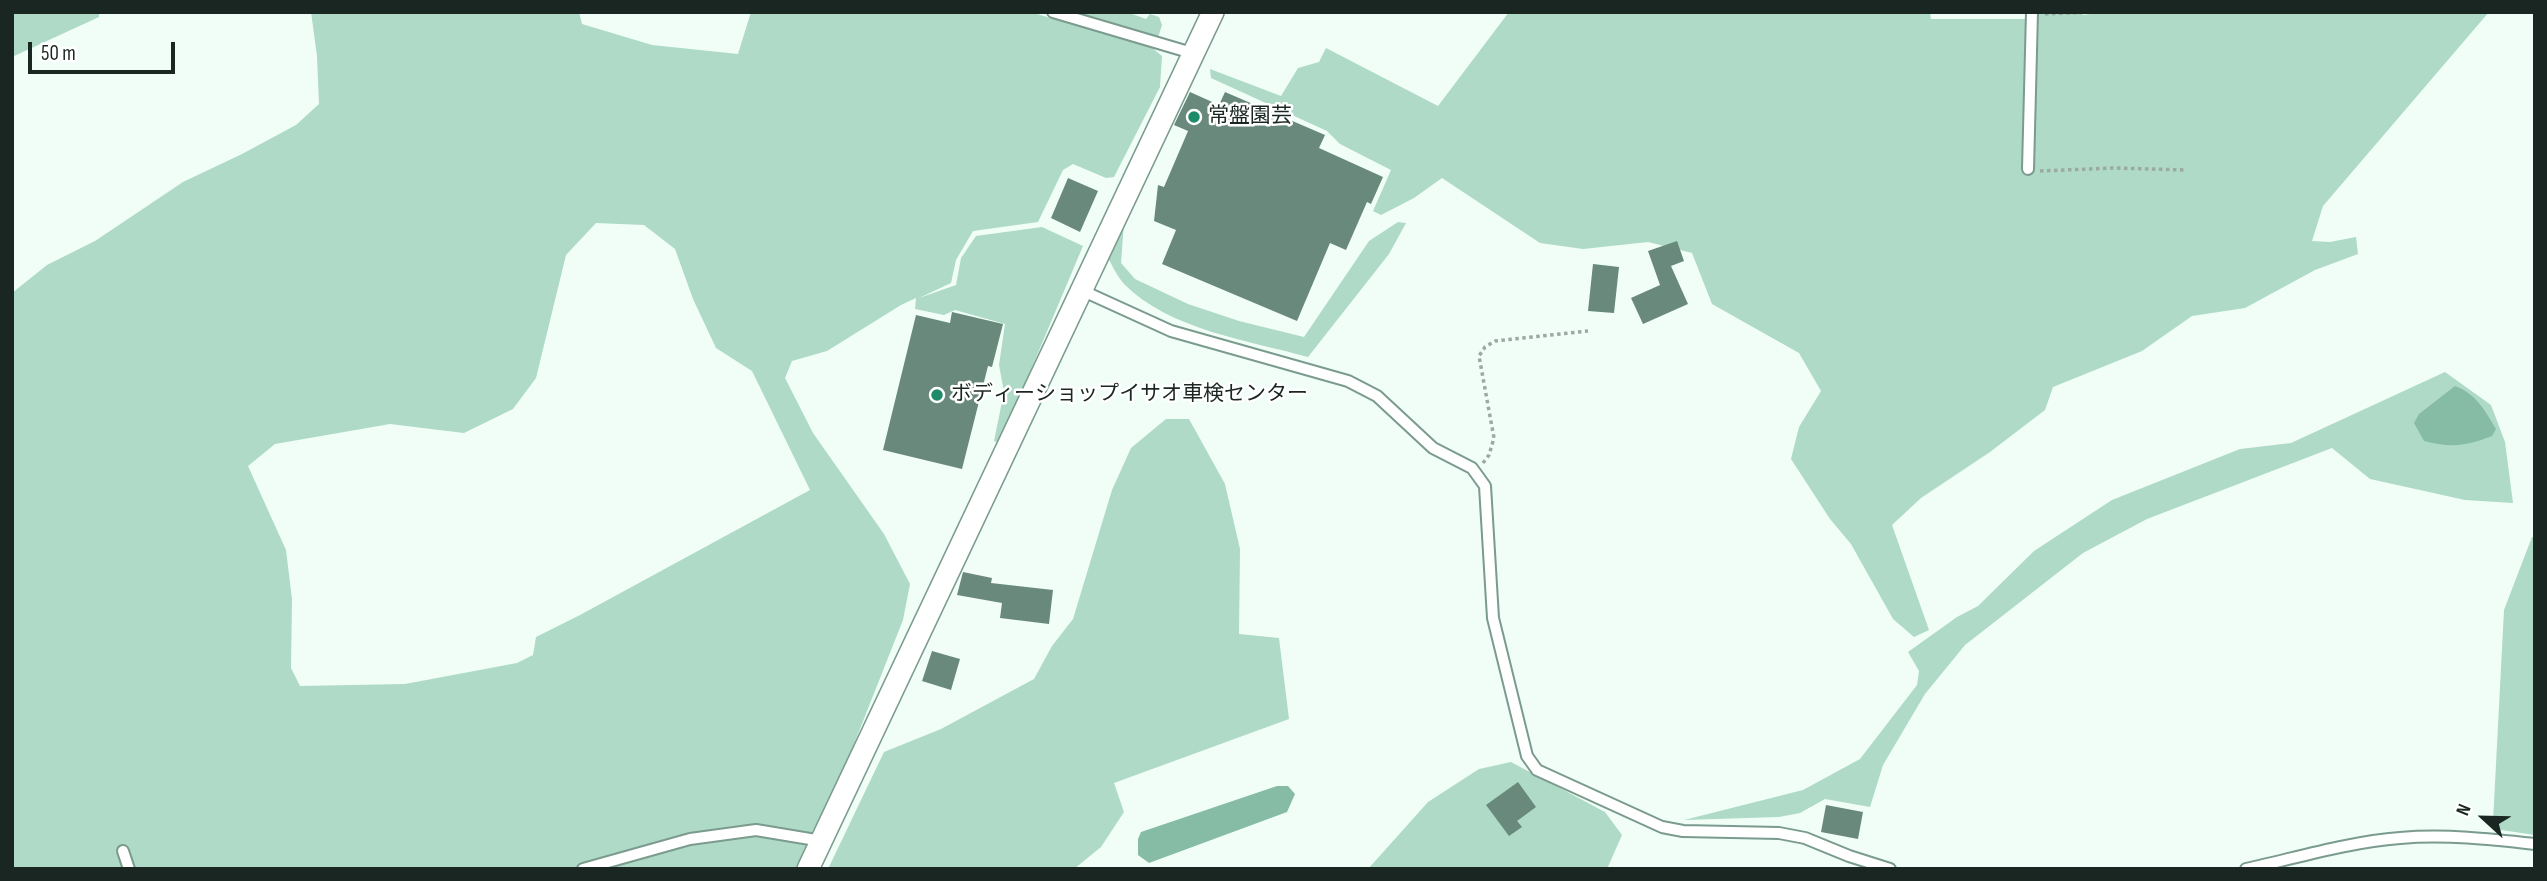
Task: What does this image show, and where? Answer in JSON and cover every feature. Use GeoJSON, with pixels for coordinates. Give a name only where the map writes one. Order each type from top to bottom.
{"type":"FeatureCollection","features":[{"type":"Feature","properties":{"kind":"street"},"geometry":{"type":"LineString","coordinates":[[808,869],[1213,12]]}},
{"type":"Feature","properties":{"kind":"lane"},"geometry":{"type":"LineString","coordinates":[[1053,12],[1192,52]]}},
{"type":"Feature","properties":{"kind":"lane"},"geometry":{"type":"LineString","coordinates":[[2028,169],[2032,13]]}},
{"type":"Feature","properties":{"kind":"lane"},"geometry":{"type":"LineString","coordinates":[[1081,290],[1171,331],[1348,381],[1377,396],[1433,448],[1475,472],[1485,486],[1493,618],[1527,755],[1537,770],[1662,827],[1683,831],[1780,834],[1805,838],[1890,869]]}},
{"type":"Feature","properties":{"kind":"lane"},"geometry":{"type":"LineString","coordinates":[[583,869],[690,839],[756,830],[822,841]]}},
{"type":"Feature","properties":{"kind":"lane"},"geometry":{"type":"LineString","coordinates":[[2246,869],[2369,842],[2400,838],[2455,836],[2535,844]]}},
{"type":"Feature","properties":{"kind":"lane"},"geometry":{"type":"LineString","coordinates":[[123,851],[129,869]]}},
{"type":"Feature","properties":{"kind":"lane"},"geometry":{"type":"LineString","coordinates":[[1847,869],[1849,856]]}},
{"type":"Feature","properties":{"kind":"path"},"geometry":{"type":"LineString","coordinates":[[2032,13],[2093,12]]}},
{"type":"Feature","properties":{"kind":"path"},"geometry":{"type":"LineString","coordinates":[[2028,169],[2038,172],[2113,168],[2186,170]]}},
{"type":"Feature","properties":{"kind":"path"},"geometry":{"type":"LineString","coordinates":[[1475,472],[1489,456],[1494,439],[1479,356],[1485,347],[1495,341],[1588,331]]}},
{"type":"Feature","properties":{"kind":"shaded area"},"geometry":{"type":"Polygon","coordinates":[[[12,12],[99,12],[99,17],[12,57],[12,12]]]}},
{"type":"Feature","properties":{"kind":"shaded area"},"geometry":{"type":"Polygon","coordinates":[[[311,12],[579,12],[582,24],[652,45],[738,54],[751,12],[1030,12],[1151,47],[1162,56],[1160,87],[1114,177],[1106,178],[1073,164],[1063,170],[1038,222],[973,231],[956,260],[951,283],[919,298],[956,285],[961,258],[976,236],[1042,227],[1083,246],[1000,443],[994,441],[1004,392],[999,365],[1005,324],[955,310],[944,315],[915,309],[916,298],[827,351],[792,361],[785,378],[813,433],[884,534],[910,584],[903,620],[852,749],[795,869],[12,869],[12,293],[47,265],[95,241],[183,182],[296,125],[319,104],[317,56],[311,12]],[[596,223],[566,255],[536,378],[513,409],[464,433],[390,424],[275,444],[248,466],[286,550],[292,599],[291,668],[300,686],[405,684],[517,663],[533,655],[536,637],[810,490],[752,371],[716,348],[693,299],[675,249],[644,225],[596,223]]]}},
{"type":"Feature","properties":{"kind":"shaded area"},"geometry":{"type":"Polygon","coordinates":[[[1066,12],[1127,12],[1146,19],[1150,14],[1159,17],[1162,25],[1158,38],[1066,12]]]}},
{"type":"Feature","properties":{"kind":"shaded area"},"geometry":{"type":"Polygon","coordinates":[[[1509,12],[1930,12],[1931,19],[2028,19],[2027,12],[2081,12],[2082,15],[2107,12],[2489,12],[2323,206],[2312,241],[2330,242],[2356,237],[2358,254],[2315,270],[2245,308],[2192,316],[2142,351],[2053,387],[2045,410],[1990,452],[1921,498],[1892,525],[1929,630],[1914,637],[1893,619],[1851,544],[1830,519],[1791,459],[1799,427],[1821,391],[1799,353],[1712,304],[1692,253],[1648,242],[1583,249],[1540,243],[1442,178],[1414,198],[1381,215],[1373,211],[1391,170],[1340,144],[1327,131],[1211,78],[1210,69],[1281,96],[1298,68],[1319,62],[1326,48],[1438,106],[1509,12]]]}},
{"type":"Feature","properties":{"kind":"shaded area"},"geometry":{"type":"Polygon","coordinates":[[[1124,222],[1121,263],[1135,279],[1188,304],[1239,321],[1304,337],[1369,241],[1398,222],[1406,223],[1389,254],[1308,357],[1235,339],[1186,323],[1143,300],[1124,284],[1107,256],[1124,222]]]}},
{"type":"Feature","properties":{"kind":"shaded area"},"geometry":{"type":"Polygon","coordinates":[[[2445,372],[2491,405],[2505,442],[2513,503],[2465,500],[2370,479],[2332,448],[2147,519],[2083,553],[1965,645],[1925,694],[1883,765],[1870,807],[1825,799],[1800,813],[1779,817],[1684,820],[1803,790],[1860,759],[1917,685],[1919,671],[1908,652],[1957,617],[1978,606],[2034,551],[2112,500],[2240,449],[2291,443],[2445,372]]]}},
{"type":"Feature","properties":{"kind":"shaded area"},"geometry":{"type":"Polygon","coordinates":[[[2455,386],[2474,398],[2496,429],[2492,436],[2466,444],[2442,445],[2424,441],[2414,423],[2419,414],[2455,386]]]}},
{"type":"Feature","properties":{"kind":"shaded area"},"geometry":{"type":"Polygon","coordinates":[[[1166,419],[1189,419],[1225,484],[1240,549],[1239,634],[1279,638],[1289,719],[1114,783],[1124,812],[1101,847],[1074,869],[828,869],[884,752],[941,729],[1034,679],[1052,646],[1073,619],[1112,490],[1131,448],[1166,419]]]}},
{"type":"Feature","properties":{"kind":"shaded area"},"geometry":{"type":"Polygon","coordinates":[[[2532,537],[2535,537],[2535,835],[2501,830],[2493,822],[2504,610],[2532,537]]]}},
{"type":"Feature","properties":{"kind":"shaded area"},"geometry":{"type":"Polygon","coordinates":[[[1511,762],[1605,812],[1622,835],[1607,869],[1368,869],[1428,802],[1479,769],[1511,762]]]}},
{"type":"Feature","properties":{"kind":"shaded area"},"geometry":{"type":"Polygon","coordinates":[[[1277,786],[1288,786],[1295,794],[1287,812],[1149,863],[1138,855],[1141,832],[1277,786]]]}},
{"type":"Feature","properties":{"kind":"building"},"geometry":{"type":"Polygon","coordinates":[[[1190,92],[1219,105],[1225,92],[1325,135],[1319,148],[1383,177],[1371,204],[1367,202],[1346,250],[1330,243],[1297,321],[1162,264],[1176,230],[1154,221],[1158,185],[1164,187],[1188,131],[1174,125],[1190,92]]]}},
{"type":"Feature","properties":{"kind":"building"},"geometry":{"type":"Polygon","coordinates":[[[1068,178],[1098,191],[1080,232],[1051,218],[1068,178]]]}},
{"type":"Feature","properties":{"kind":"building"},"geometry":{"type":"Polygon","coordinates":[[[1677,241],[1684,261],[1671,266],[1688,304],[1643,324],[1631,298],[1660,285],[1648,251],[1677,241]]]}},
{"type":"Feature","properties":{"kind":"building"},"geometry":{"type":"Polygon","coordinates":[[[1593,264],[1619,267],[1614,313],[1588,311],[1593,264]]]}},
{"type":"Feature","properties":{"kind":"building"},"geometry":{"type":"Polygon","coordinates":[[[952,312],[1003,324],[992,367],[988,366],[962,469],[883,450],[916,315],[950,323],[952,312]]]}},
{"type":"Feature","properties":{"kind":"building"},"geometry":{"type":"Polygon","coordinates":[[[963,572],[992,578],[991,583],[1053,590],[1049,624],[1000,618],[1002,603],[957,595],[963,572]]]}},
{"type":"Feature","properties":{"kind":"building"},"geometry":{"type":"Polygon","coordinates":[[[932,651],[960,659],[951,690],[922,681],[932,651]]]}},
{"type":"Feature","properties":{"kind":"building"},"geometry":{"type":"Polygon","coordinates":[[[1518,782],[1536,807],[1517,821],[1522,827],[1509,836],[1486,805],[1518,782]]]}},
{"type":"Feature","properties":{"kind":"building"},"geometry":{"type":"Polygon","coordinates":[[[1826,805],[1863,812],[1858,839],[1821,832],[1826,805]]]}},
{"type":"Feature","properties":{"kind":"place","name":"常盤園芸"},"geometry":{"type":"Point","coordinates":[1194,117]}},
{"type":"Feature","properties":{"kind":"place","name":"ボディーショップイサオ車検センター"},"geometry":{"type":"Point","coordinates":[937,395]}}]}
